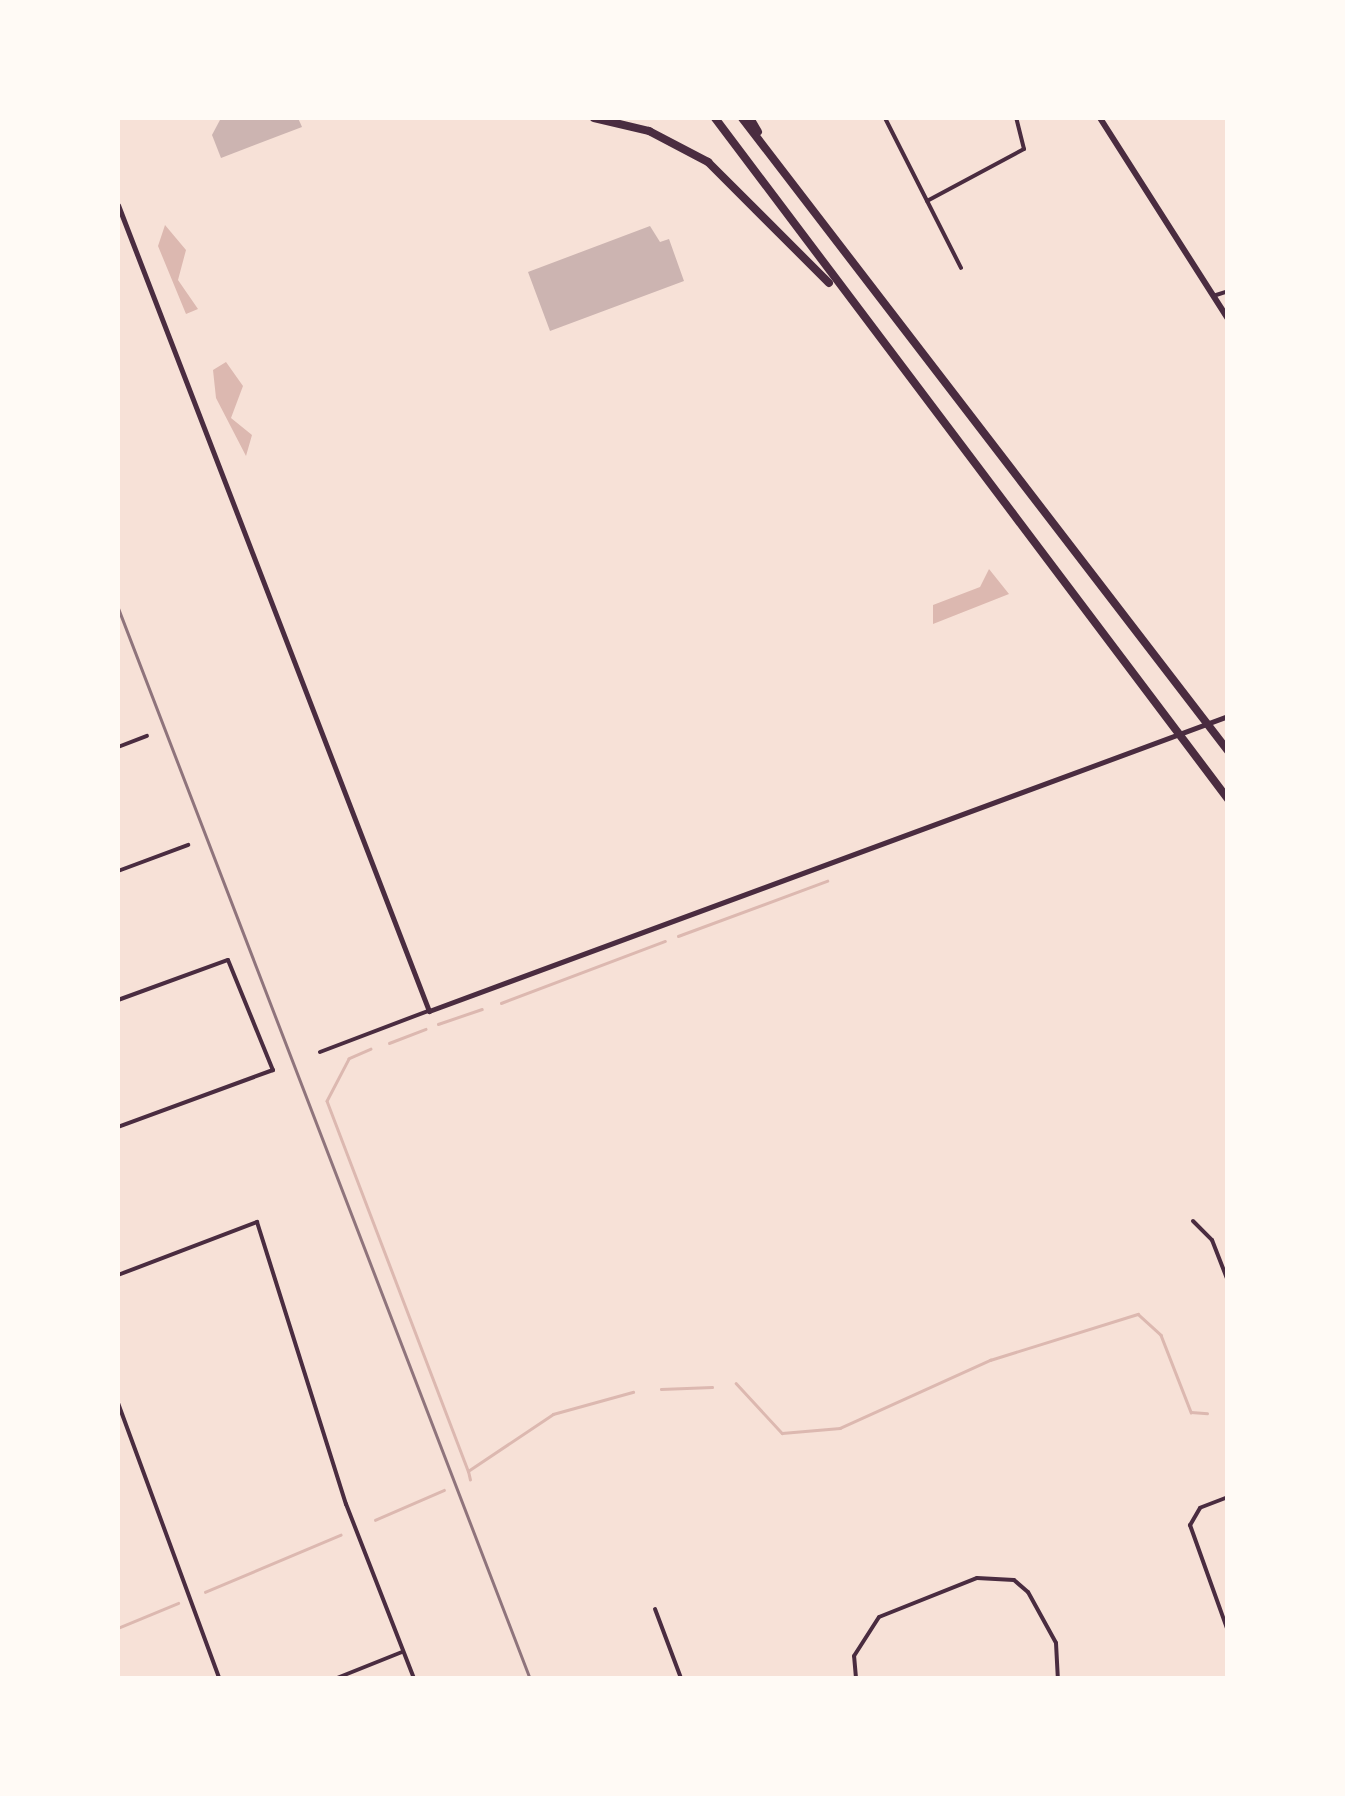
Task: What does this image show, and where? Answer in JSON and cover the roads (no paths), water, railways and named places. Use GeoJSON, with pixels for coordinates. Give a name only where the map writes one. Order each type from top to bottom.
{"type":"FeatureCollection","features":[{"type":"Feature","properties":{"kind":"highway"},"geometry":{"type":"LineString","coordinates":[[594,118],[649,131],[708,162],[851,307]]}},
{"type":"Feature","properties":{"kind":"highway"},"geometry":{"type":"LineString","coordinates":[[714,118],[851,307],[1228,799]]}},
{"type":"Feature","properties":{"kind":"highway"},"geometry":{"type":"LineString","coordinates":[[742,118],[1228,750]]}},
{"type":"Feature","properties":{"kind":"highway"},"geometry":{"type":"LineString","coordinates":[[750,118],[775,162]]}},
{"type":"Feature","properties":{"kind":"main road"},"geometry":{"type":"LineString","coordinates":[[1100,118],[1228,320]]}},
{"type":"Feature","properties":{"kind":"street"},"geometry":{"type":"LineString","coordinates":[[886,118],[961,268]]}},
{"type":"Feature","properties":{"kind":"street"},"geometry":{"type":"LineString","coordinates":[[926,201],[1024,149],[1016,118]]}},
{"type":"Feature","properties":{"kind":"street"},"geometry":{"type":"LineString","coordinates":[[118,205],[430,1011]]}},
{"type":"Feature","properties":{"kind":"street"},"geometry":{"type":"LineString","coordinates":[[1213,296],[1228,291]]}},
{"type":"Feature","properties":{"kind":"street"},"geometry":{"type":"LineString","coordinates":[[320,1052],[1228,716]]}},
{"type":"Feature","properties":{"kind":"street"},"geometry":{"type":"LineString","coordinates":[[118,747],[147,736]]}},
{"type":"Feature","properties":{"kind":"street"},"geometry":{"type":"LineString","coordinates":[[118,871],[188,845]]}},
{"type":"Feature","properties":{"kind":"street"},"geometry":{"type":"LineString","coordinates":[[118,1000],[228,960],[272,1070],[118,1127]]}},
{"type":"Feature","properties":{"kind":"street"},"geometry":{"type":"LineString","coordinates":[[1192,1221],[1212,1240],[1228,1281]]}},
{"type":"Feature","properties":{"kind":"street"},"geometry":{"type":"LineString","coordinates":[[118,1276],[256,1222],[414,1678]]}},
{"type":"Feature","properties":{"kind":"street"},"geometry":{"type":"LineString","coordinates":[[118,1403],[219,1678]]}},
{"type":"Feature","properties":{"kind":"street"},"geometry":{"type":"LineString","coordinates":[[1228,1497],[1200,1508],[1190,1525],[1228,1631]]}},
{"type":"Feature","properties":{"kind":"street"},"geometry":{"type":"LineString","coordinates":[[856,1678],[854,1656],[879,1617],[977,1578],[1014,1580],[1028,1592],[1056,1643],[1058,1678]]}},
{"type":"Feature","properties":{"kind":"street"},"geometry":{"type":"LineString","coordinates":[[655,1609],[681,1678]]}},
{"type":"Feature","properties":{"kind":"street"},"geometry":{"type":"LineString","coordinates":[[337,1678],[404,1652]]}},
{"type":"Feature","properties":{"kind":"waterway"},"geometry":{"type":"LineString","coordinates":[[678,936],[827,881]]}},
{"type":"Feature","properties":{"kind":"waterway"},"geometry":{"type":"LineString","coordinates":[[501,1003],[665,941]]}},
{"type":"Feature","properties":{"kind":"waterway"},"geometry":{"type":"LineString","coordinates":[[438,1024],[482,1009]]}},
{"type":"Feature","properties":{"kind":"waterway"},"geometry":{"type":"LineString","coordinates":[[389,1043],[425,1029]]}},
{"type":"Feature","properties":{"kind":"waterway"},"geometry":{"type":"LineString","coordinates":[[371,1049],[349,1059],[327,1101],[468,1471]]}},
{"type":"Feature","properties":{"kind":"waterway"},"geometry":{"type":"LineString","coordinates":[[736,1383],[782,1433],[840,1428],[990,1360],[1138,1314],[1161,1335],[1191,1412],[1207,1413]]}},
{"type":"Feature","properties":{"kind":"waterway"},"geometry":{"type":"LineString","coordinates":[[661,1389],[712,1387]]}},
{"type":"Feature","properties":{"kind":"waterway"},"geometry":{"type":"LineString","coordinates":[[470,1480],[468,1471],[553,1414],[633,1392]]}},
{"type":"Feature","properties":{"kind":"waterway"},"geometry":{"type":"LineString","coordinates":[[375,1520],[444,1490]]}},
{"type":"Feature","properties":{"kind":"waterway"},"geometry":{"type":"LineString","coordinates":[[205,1592],[340,1535]]}},
{"type":"Feature","properties":{"kind":"waterway"},"geometry":{"type":"LineString","coordinates":[[118,1628],[178,1603]]}},
{"type":"Feature","properties":{"kind":"railway"},"geometry":{"type":"LineString","coordinates":[[118,607],[530,1678]]}}]}
